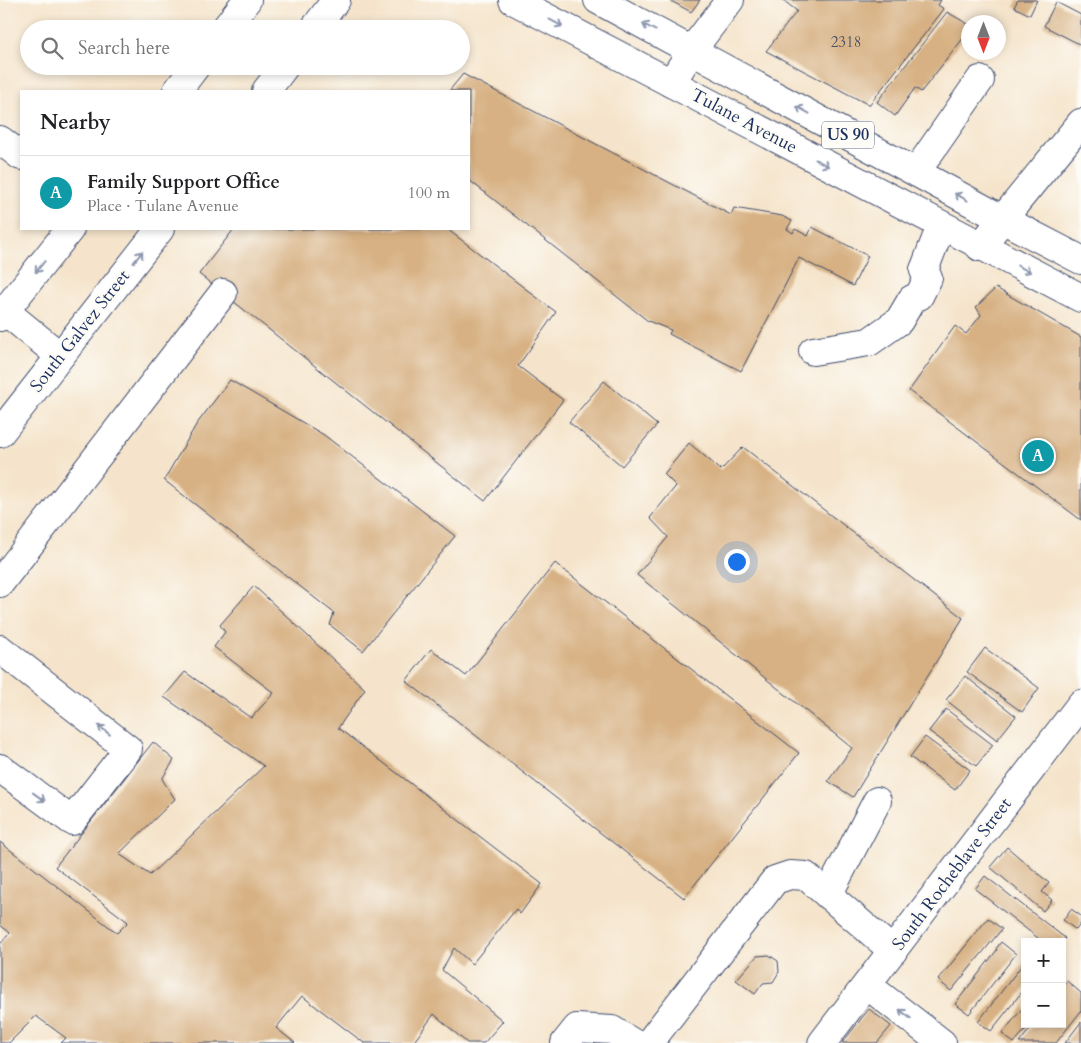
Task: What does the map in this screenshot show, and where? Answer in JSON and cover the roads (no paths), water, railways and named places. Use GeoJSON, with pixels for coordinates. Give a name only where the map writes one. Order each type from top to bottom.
{"type":"FeatureCollection","features":[{"type":"Feature","properties":{"kind":"street"},"geometry":{"type":"LineString","coordinates":[[232,20],[247,0]]}},
{"type":"Feature","properties":{"kind":"street"},"geometry":{"type":"LineString","coordinates":[[321,20],[336,0]]}},
{"type":"Feature","properties":{"kind":"street","name":"Tulane Avenue"},"geometry":{"type":"LineString","coordinates":[[513,0],[980,247],[1081,298]]}},
{"type":"Feature","properties":{"kind":"street","name":"Tulane Avenue"},"geometry":{"type":"LineString","coordinates":[[598,0],[1081,260]]}},
{"type":"Feature","properties":{"kind":"street"},"geometry":{"type":"LineString","coordinates":[[671,83],[692,50],[730,0]]}},
{"type":"Feature","properties":{"kind":"street"},"geometry":{"type":"LineString","coordinates":[[178,90],[189,75]]}},
{"type":"Feature","properties":{"kind":"street"},"geometry":{"type":"LineString","coordinates":[[267,90],[278,75]]}},
{"type":"Feature","properties":{"kind":"street"},"geometry":{"type":"LineString","coordinates":[[916,172],[980,80]]}},
{"type":"Feature","properties":{"kind":"street"},"geometry":{"type":"LineString","coordinates":[[980,247],[1004,220],[1081,123]]}},
{"type":"Feature","properties":{"kind":"street"},"geometry":{"type":"LineString","coordinates":[[0,140],[20,155]]}},
{"type":"Feature","properties":{"kind":"street"},"geometry":{"type":"LineString","coordinates":[[813,351],[869,342],[899,321],[912,299],[919,296],[928,278],[924,270],[941,226]]}},
{"type":"Feature","properties":{"kind":"street"},"geometry":{"type":"LineString","coordinates":[[60,356],[2,314],[69,230]]}},
{"type":"Feature","properties":{"kind":"street","name":"South Galvez Street"},"geometry":{"type":"LineString","coordinates":[[0,433],[159,230]]}},
{"type":"Feature","properties":{"kind":"street"},"geometry":{"type":"LineString","coordinates":[[0,582],[223,293]]}},
{"type":"Feature","properties":{"kind":"street"},"geometry":{"type":"LineString","coordinates":[[0,649],[128,748],[72,821],[0,768]]}},
{"type":"Feature","properties":{"kind":"street","name":"South Rocheblave Street"},"geometry":{"type":"LineString","coordinates":[[822,1043],[1081,704]]}},
{"type":"Feature","properties":{"kind":"street"},"geometry":{"type":"LineString","coordinates":[[828,895],[877,801]]}},
{"type":"Feature","properties":{"kind":"street"},"geometry":{"type":"LineString","coordinates":[[649,1043],[775,880],[790,875],[806,876],[893,951]]}},
{"type":"Feature","properties":{"kind":"street"},"geometry":{"type":"LineString","coordinates":[[867,985],[942,1043]]}},
{"type":"Feature","properties":{"kind":"street"},"geometry":{"type":"LineString","coordinates":[[564,1043],[577,1028],[612,1030],[632,1043]]}},
{"type":"Feature","properties":{"kind":"place","name":"Family Support Office"},"geometry":{"type":"Point","coordinates":[1038,456]}}]}
